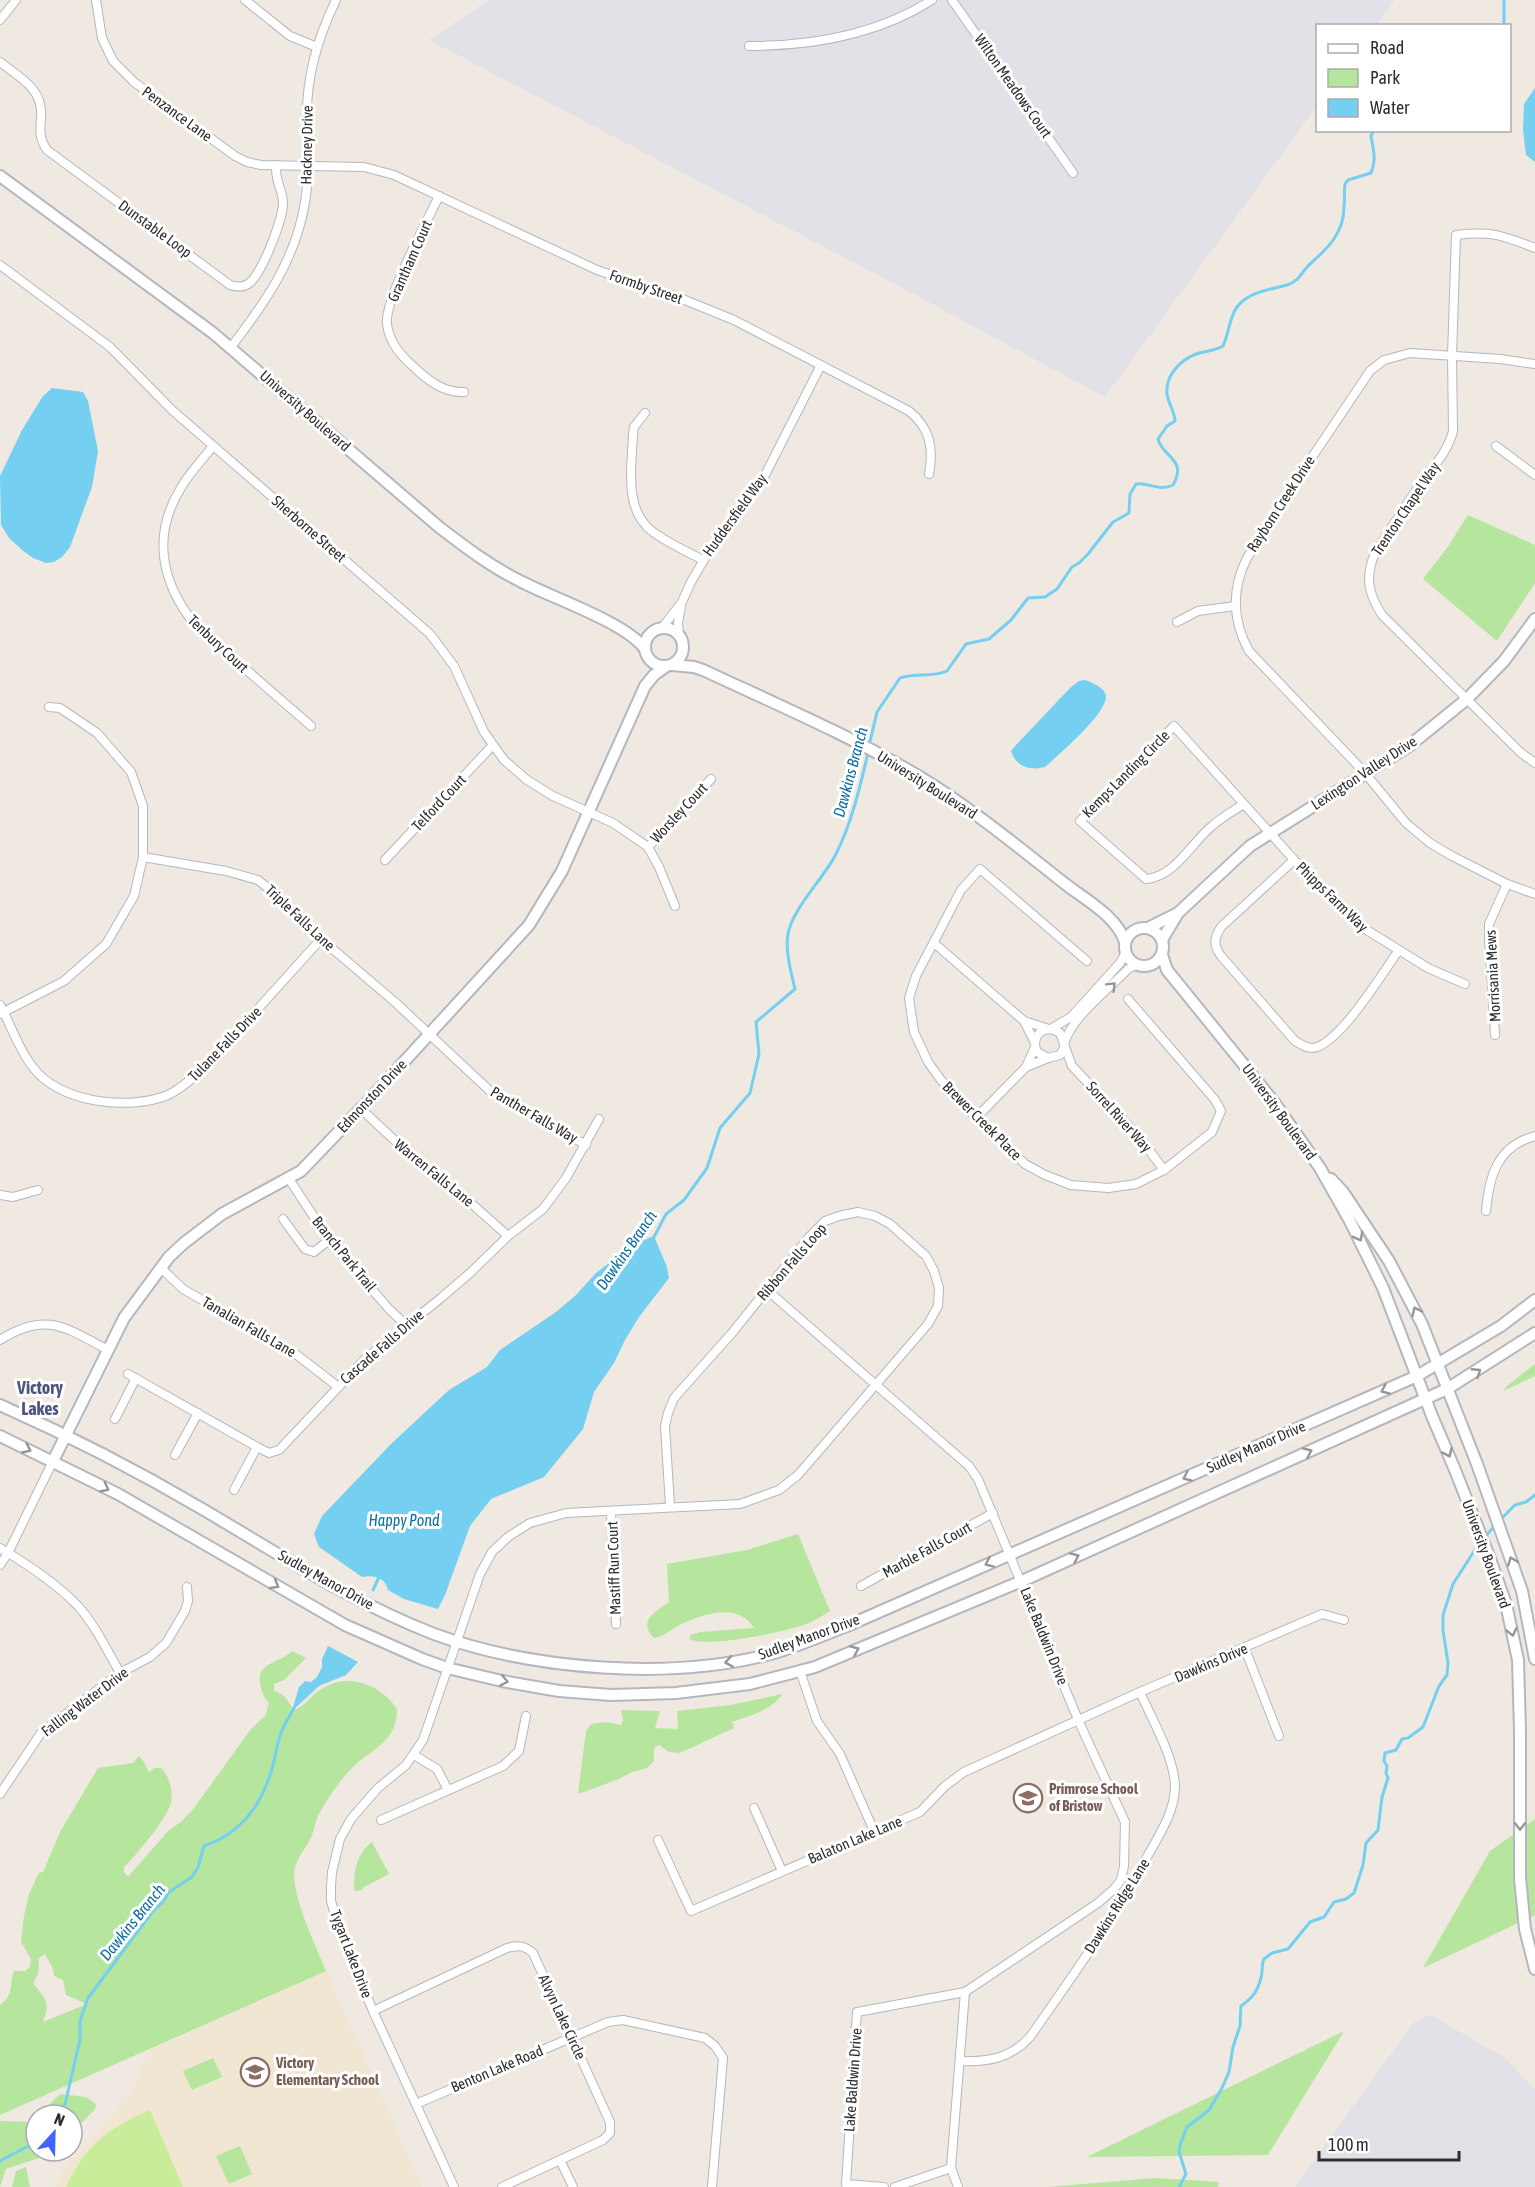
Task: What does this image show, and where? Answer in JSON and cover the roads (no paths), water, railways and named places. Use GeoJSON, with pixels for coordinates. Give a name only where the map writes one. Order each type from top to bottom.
{"type":"FeatureCollection","features":[{"type":"Feature","properties":{"kind":"main road","name":"University Boulevard"},"geometry":{"type":"LineString","coordinates":[[0,176],[231,347],[431,519],[478,556],[530,587],[620,628],[637,632],[658,630]]}},
{"type":"Feature","properties":{"kind":"main road","name":"Lexington Valley Drive"},"geometry":{"type":"LineString","coordinates":[[1162,940],[1178,913],[1250,846],[1409,746],[1467,699],[1504,661],[1535,619]]}},
{"type":"Feature","properties":{"kind":"main road","name":"University Boulevard"},"geometry":{"type":"LineString","coordinates":[[620,628],[635,639],[646,654]]}},
{"type":"Feature","properties":{"kind":"main road"},"geometry":{"type":"LineString","coordinates":[[671,629],[679,634],[684,649],[680,660],[669,666],[654,664],[646,654],[647,638],[658,630],[671,629]]}},
{"type":"Feature","properties":{"kind":"main road","name":"University Boulevard"},"geometry":{"type":"LineString","coordinates":[[684,649],[693,662],[703,670]]}},
{"type":"Feature","properties":{"kind":"main road","name":"Edmonston Drive"},"geometry":{"type":"LineString","coordinates":[[645,686],[646,654]]}},
{"type":"Feature","properties":{"kind":"main road","name":"University Boulevard"},"geometry":{"type":"LineString","coordinates":[[669,666],[694,667],[703,670],[836,732],[903,768],[989,824],[1102,912],[1124,924],[1143,928]]}},
{"type":"Feature","properties":{"kind":"main road","name":"Edmonston Drive"},"geometry":{"type":"LineString","coordinates":[[53,1461],[108,1350],[135,1302],[184,1242],[222,1214],[301,1171],[529,925],[562,871],[645,686],[654,675],[669,666]]}},
{"type":"Feature","properties":{"kind":"main road","name":"University Boulevard"},"geometry":{"type":"LineString","coordinates":[[1102,912],[1120,932],[1125,942]]}},
{"type":"Feature","properties":{"kind":"main road","name":"Lexington Valley Drive"},"geometry":{"type":"LineString","coordinates":[[1143,928],[1178,913]]}},
{"type":"Feature","properties":{"kind":"main road"},"geometry":{"type":"LineString","coordinates":[[1143,928],[1156,932],[1162,940],[1162,955],[1154,964],[1140,966],[1125,954],[1125,942],[1131,932],[1143,928]]}},
{"type":"Feature","properties":{"kind":"main road","name":"University Boulevard"},"geometry":{"type":"LineString","coordinates":[[1162,955],[1165,967],[1254,1075],[1320,1168],[1354,1228],[1383,1288],[1489,1556],[1506,1604],[1518,1660],[1520,1878],[1525,1929],[1535,1969]]}},
{"type":"Feature","properties":{"kind":"main road","name":"University Boulevard"},"geometry":{"type":"LineString","coordinates":[[1140,966],[1159,974],[1192,1002]]}},
{"type":"Feature","properties":{"kind":"main road","name":"University Boulevard"},"geometry":{"type":"LineString","coordinates":[[1320,1168],[1343,1192],[1389,1261],[1422,1324],[1477,1464],[1522,1591],[1535,1659]]}},
{"type":"Feature","properties":{"kind":"main road","name":"Sudley Manor Drive"},"geometry":{"type":"LineString","coordinates":[[0,1405],[66,1435],[165,1487],[334,1587],[433,1633],[516,1656],[587,1665],[673,1668],[720,1664],[774,1653],[805,1642],[1417,1376],[1501,1326],[1535,1300]]}},
{"type":"Feature","properties":{"kind":"main road","name":"Sudley Manor Drive"},"geometry":{"type":"LineString","coordinates":[[0,1436],[118,1494],[345,1625],[447,1668],[560,1691],[611,1695],[676,1693],[750,1684],[815,1667],[1022,1581],[1447,1389],[1535,1333]]}},
{"type":"Feature","properties":{"kind":"street"},"geometry":{"type":"LineString","coordinates":[[0,20],[16,0]]}},
{"type":"Feature","properties":{"kind":"street","name":"Penzance Lane"},"geometry":{"type":"LineString","coordinates":[[96,0],[102,38],[113,61],[124,73],[235,156],[247,162],[309,165]]}},
{"type":"Feature","properties":{"kind":"street"},"geometry":{"type":"LineString","coordinates":[[245,0],[290,36],[317,47]]}},
{"type":"Feature","properties":{"kind":"street","name":"Hackney Drive"},"geometry":{"type":"LineString","coordinates":[[231,347],[270,295],[290,256],[305,204],[309,165],[308,96],[317,47],[336,0]]}},
{"type":"Feature","properties":{"kind":"street"},"geometry":{"type":"LineString","coordinates":[[749,46],[799,44],[871,30],[932,0]]}},
{"type":"Feature","properties":{"kind":"street","name":"Wilton Meadows Court"},"geometry":{"type":"LineString","coordinates":[[952,0],[1073,173]]}},
{"type":"Feature","properties":{"kind":"street","name":"Dunstable Loop"},"geometry":{"type":"LineString","coordinates":[[0,62],[26,81],[37,95],[42,115],[40,136],[47,150],[230,285],[243,286],[253,281],[273,240],[283,202],[276,181],[276,165]]}},
{"type":"Feature","properties":{"kind":"street","name":"Formby Street"},"geometry":{"type":"LineString","coordinates":[[309,165],[364,167],[394,175],[597,270],[723,315],[821,364],[915,416],[923,425],[931,442],[929,474]]}},
{"type":"Feature","properties":{"kind":"street","name":"Grantham Court"},"geometry":{"type":"LineString","coordinates":[[439,196],[390,303],[387,323],[394,345],[405,360],[443,388],[454,393],[464,392]]}},
{"type":"Feature","properties":{"kind":"street","name":"Trenton Chapel Way"},"geometry":{"type":"LineString","coordinates":[[1535,248],[1495,234],[1481,232],[1456,235],[1452,356],[1453,430],[1446,450],[1375,553],[1368,583],[1371,595],[1382,615],[1521,753],[1535,763]]}},
{"type":"Feature","properties":{"kind":"street","name":"Sherborne Street"},"geometry":{"type":"LineString","coordinates":[[0,265],[110,347],[172,411],[430,634],[454,666],[475,715],[492,746],[504,760],[527,780],[554,796],[613,823],[648,847]]}},
{"type":"Feature","properties":{"kind":"street","name":"Rayborn Creek Drive"},"geometry":{"type":"LineString","coordinates":[[1535,364],[1405,353],[1384,360],[1370,371],[1294,483],[1247,558],[1237,584],[1235,606],[1238,626],[1254,657],[1365,773],[1406,823],[1430,843],[1507,884],[1535,894]]}},
{"type":"Feature","properties":{"kind":"street","name":"Huddersfield Way"},"geometry":{"type":"LineString","coordinates":[[658,630],[682,602],[703,560],[763,479],[821,364]]}},
{"type":"Feature","properties":{"kind":"street"},"geometry":{"type":"LineString","coordinates":[[645,413],[634,427],[633,434],[632,491],[637,514],[652,531],[703,560]]}},
{"type":"Feature","properties":{"kind":"street","name":"Tenbury Court"},"geometry":{"type":"LineString","coordinates":[[213,446],[183,484],[170,509],[163,552],[168,582],[183,610],[196,626],[310,726]]}},
{"type":"Feature","properties":{"kind":"street"},"geometry":{"type":"LineString","coordinates":[[1496,446],[1535,476]]}},
{"type":"Feature","properties":{"kind":"street","name":"Huddersfield Way"},"geometry":{"type":"LineString","coordinates":[[679,634],[678,623],[682,602]]}},
{"type":"Feature","properties":{"kind":"street"},"geometry":{"type":"LineString","coordinates":[[1177,622],[1198,610],[1235,606]]}},
{"type":"Feature","properties":{"kind":"street"},"geometry":{"type":"LineString","coordinates":[[1,1010],[64,981],[106,944],[134,896],[143,857],[143,806],[131,772],[97,733],[60,708],[49,707]]}},
{"type":"Feature","properties":{"kind":"street","name":"Kemps Landing Circle"},"geometry":{"type":"LineString","coordinates":[[1244,804],[1212,825],[1165,874],[1154,879],[1146,879],[1080,821],[1174,726],[1244,804],[1270,833]]}},
{"type":"Feature","properties":{"kind":"street","name":"Telford Court"},"geometry":{"type":"LineString","coordinates":[[384,860],[492,746]]}},
{"type":"Feature","properties":{"kind":"street","name":"Worsley Court"},"geometry":{"type":"LineString","coordinates":[[648,847],[711,779]]}},
{"type":"Feature","properties":{"kind":"street","name":"Phipps Farm Way"},"geometry":{"type":"LineString","coordinates":[[1270,833],[1357,924],[1428,968],[1465,984]]}},
{"type":"Feature","properties":{"kind":"street"},"geometry":{"type":"LineString","coordinates":[[648,847],[675,906]]}},
{"type":"Feature","properties":{"kind":"street","name":"Triple Falls Lane"},"geometry":{"type":"LineString","coordinates":[[143,857],[226,871],[258,880],[429,1035]]}},
{"type":"Feature","properties":{"kind":"street"},"geometry":{"type":"LineString","coordinates":[[1294,860],[1221,927],[1215,936],[1215,941],[1216,950],[1295,1041],[1309,1048],[1327,1041],[1353,1015],[1399,950]]}},
{"type":"Feature","properties":{"kind":"street","name":"Brewer Creek Place"},"geometry":{"type":"LineString","coordinates":[[1087,961],[980,869],[961,890],[916,976],[909,998],[914,1032],[928,1062],[940,1080],[1025,1164],[1045,1176],[1071,1185],[1108,1188],[1136,1184],[1164,1170],[1212,1132],[1221,1111],[1215,1100],[1128,999]]}},
{"type":"Feature","properties":{"kind":"street","name":"Morrisania Mews"},"geometry":{"type":"LineString","coordinates":[[1495,1035],[1490,924],[1507,884]]}},
{"type":"Feature","properties":{"kind":"street","name":"Tulane Falls Drive"},"geometry":{"type":"LineString","coordinates":[[1,1010],[32,1067],[44,1079],[63,1090],[90,1099],[117,1103],[144,1102],[169,1094],[187,1083],[230,1040],[321,939]]}},
{"type":"Feature","properties":{"kind":"street"},"geometry":{"type":"LineString","coordinates":[[934,943],[1024,1021],[1041,1056],[1051,1058]]}},
{"type":"Feature","properties":{"kind":"street"},"geometry":{"type":"LineString","coordinates":[[976,1118],[1026,1067],[1039,1033],[1071,1017],[1120,963],[1125,954]]}},
{"type":"Feature","properties":{"kind":"street"},"geometry":{"type":"LineString","coordinates":[[1026,1067],[1060,1055],[1070,1029],[1076,1022],[1128,969],[1140,966]]}},
{"type":"Feature","properties":{"kind":"street"},"geometry":{"type":"LineString","coordinates":[[1024,1021],[1060,1033],[1065,1044]]}},
{"type":"Feature","properties":{"kind":"street","name":"Panther Falls Way"},"geometry":{"type":"LineString","coordinates":[[429,1035],[490,1091],[586,1145]]}},
{"type":"Feature","properties":{"kind":"street","name":"Sorrel River Way"},"geometry":{"type":"LineString","coordinates":[[1065,1044],[1072,1066],[1140,1138],[1164,1170]]}},
{"type":"Feature","properties":{"kind":"street","name":"Sorrel River Way"},"geometry":{"type":"LineString","coordinates":[[1051,1058],[1072,1066]]}},
{"type":"Feature","properties":{"kind":"street","name":"Warren Falls Lane"},"geometry":{"type":"LineString","coordinates":[[361,1108],[419,1163],[463,1196],[508,1236]]}},
{"type":"Feature","properties":{"kind":"street","name":"Cascade Falls Drive"},"geometry":{"type":"LineString","coordinates":[[257,1447],[269,1453],[279,1450],[337,1386],[365,1359],[470,1273],[508,1236],[543,1209],[566,1178],[599,1119]]}},
{"type":"Feature","properties":{"kind":"street"},"geometry":{"type":"LineString","coordinates":[[1486,1211],[1489,1182],[1496,1166],[1510,1149],[1535,1136]]}},
{"type":"Feature","properties":{"kind":"street","name":"Branch Park Trail"},"geometry":{"type":"LineString","coordinates":[[289,1179],[329,1240],[405,1325]]}},
{"type":"Feature","properties":{"kind":"street"},"geometry":{"type":"LineString","coordinates":[[0,1195],[14,1197],[38,1190]]}},
{"type":"Feature","properties":{"kind":"street","name":"Ribbon Falls Loop"},"geometry":{"type":"LineString","coordinates":[[447,1668],[480,1574],[492,1552],[508,1537],[530,1523],[566,1513],[740,1504],[779,1490],[798,1475],[928,1324],[938,1306],[939,1288],[926,1256],[890,1224],[875,1216],[858,1212],[825,1221],[810,1236],[732,1333],[674,1398],[665,1426],[670,1506]]}},
{"type":"Feature","properties":{"kind":"street"},"geometry":{"type":"LineString","coordinates":[[284,1219],[305,1249],[314,1252],[329,1240]]}},
{"type":"Feature","properties":{"kind":"street","name":"Tanalian Falls Lane"},"geometry":{"type":"LineString","coordinates":[[161,1268],[183,1288],[297,1355],[337,1386]]}},
{"type":"Feature","properties":{"kind":"street","name":"Lake Baldwin Drive"},"geometry":{"type":"LineString","coordinates":[[767,1290],[969,1466],[978,1479],[1079,1722],[1125,1822],[1124,1866],[1121,1880],[1098,1903],[965,1992],[857,2012],[846,2184],[884,2187]]}},
{"type":"Feature","properties":{"kind":"street"},"geometry":{"type":"LineString","coordinates":[[0,1340],[21,1328],[44,1323],[74,1332],[108,1350]]}},
{"type":"Feature","properties":{"kind":"street"},"geometry":{"type":"LineString","coordinates":[[128,1374],[257,1447],[234,1490]]}},
{"type":"Feature","properties":{"kind":"street"},"geometry":{"type":"LineString","coordinates":[[115,1419],[136,1378]]}},
{"type":"Feature","properties":{"kind":"street"},"geometry":{"type":"LineString","coordinates":[[175,1455],[198,1413]]}},
{"type":"Feature","properties":{"kind":"street"},"geometry":{"type":"LineString","coordinates":[[0,1565],[53,1461]]}},
{"type":"Feature","properties":{"kind":"street","name":"Mastiff Run Court"},"geometry":{"type":"LineString","coordinates":[[611,1512],[616,1624]]}},
{"type":"Feature","properties":{"kind":"street","name":"Marble Falls Court"},"geometry":{"type":"LineString","coordinates":[[861,1586],[993,1513]]}},
{"type":"Feature","properties":{"kind":"street"},"geometry":{"type":"LineString","coordinates":[[0,1548],[58,1588],[78,1607],[100,1638],[120,1673]]}},
{"type":"Feature","properties":{"kind":"street","name":"Falling Water Drive"},"geometry":{"type":"LineString","coordinates":[[0,1794],[41,1733],[120,1673],[150,1657],[166,1643],[185,1611],[188,1601],[187,1587]]}},
{"type":"Feature","properties":{"kind":"street","name":"Dawkins Drive"},"geometry":{"type":"LineString","coordinates":[[1079,1722],[1140,1692],[1245,1649],[1322,1614],[1344,1620]]}},
{"type":"Feature","properties":{"kind":"street"},"geometry":{"type":"LineString","coordinates":[[1245,1649],[1279,1736]]}},
{"type":"Feature","properties":{"kind":"street","name":"Tygart Lake Drive"},"geometry":{"type":"LineString","coordinates":[[447,1668],[426,1731],[414,1755],[406,1765],[367,1799],[351,1819],[340,1839],[332,1872],[331,1901],[335,1919],[373,2011],[454,2187]]}},
{"type":"Feature","properties":{"kind":"street"},"geometry":{"type":"LineString","coordinates":[[800,1671],[817,1721],[840,1754],[874,1832]]}},
{"type":"Feature","properties":{"kind":"street","name":"Dawkins Ridge Lane"},"geometry":{"type":"LineString","coordinates":[[960,2061],[981,2062],[1003,2056],[1017,2049],[1030,2037],[1123,1901],[1164,1826],[1175,1786],[1172,1767],[1140,1692]]}},
{"type":"Feature","properties":{"kind":"street"},"geometry":{"type":"LineString","coordinates":[[381,1820],[503,1766],[519,1751],[526,1716]]}},
{"type":"Feature","properties":{"kind":"street","name":"Balaton Lake Lane"},"geometry":{"type":"LineString","coordinates":[[658,1840],[691,1911],[920,1812],[945,1786],[964,1772],[1079,1722]]}},
{"type":"Feature","properties":{"kind":"street"},"geometry":{"type":"LineString","coordinates":[[414,1755],[437,1769],[448,1790]]}},
{"type":"Feature","properties":{"kind":"street"},"geometry":{"type":"LineString","coordinates":[[754,1808],[782,1871]]}},
{"type":"Feature","properties":{"kind":"street","name":"Alvyn Lake Circle"},"geometry":{"type":"LineString","coordinates":[[373,2011],[507,1948],[517,1945],[526,1947],[533,1953],[610,2122],[610,2133],[603,2140],[502,2187]]}},
{"type":"Feature","properties":{"kind":"street"},"geometry":{"type":"LineString","coordinates":[[958,2187],[951,2168],[965,1992]]}},
{"type":"Feature","properties":{"kind":"street","name":"Benton Lake Road"},"geometry":{"type":"LineString","coordinates":[[416,2104],[608,2022],[623,2020],[705,2038],[715,2046],[723,2058],[712,2187]]}},
{"type":"Feature","properties":{"kind":"street"},"geometry":{"type":"LineString","coordinates":[[560,2160],[573,2187]]}},
{"type":"Feature","properties":{"kind":"street"},"geometry":{"type":"LineString","coordinates":[[895,2187],[951,2168]]}},
{"type":"Feature","properties":{"kind":"water"},"geometry":{"type":"Polygon","coordinates":[[[1535,88],[1535,162],[1526,155],[1523,130],[1524,104],[1535,88]]]}},
{"type":"Feature","properties":{"kind":"water"},"geometry":{"type":"Polygon","coordinates":[[[52,388],[83,392],[88,401],[98,451],[92,487],[70,547],[62,557],[54,562],[46,563],[22,550],[9,538],[1,525],[0,476],[22,430],[43,396],[52,388]]]}},
{"type":"Feature","properties":{"kind":"water"},"geometry":{"type":"Polygon","coordinates":[[[1086,680],[1105,693],[1101,709],[1093,720],[1045,767],[1029,768],[1016,761],[1011,751],[1016,745],[1071,687],[1079,681],[1086,680]]]}},
{"type":"Feature","properties":{"kind":"water","name":"Happy Pond"},"geometry":{"type":"Polygon","coordinates":[[[654,1236],[667,1267],[669,1278],[639,1317],[614,1363],[594,1392],[583,1429],[544,1477],[491,1499],[470,1526],[438,1609],[404,1599],[388,1590],[382,1580],[371,1576],[362,1577],[319,1547],[314,1534],[322,1516],[391,1444],[449,1390],[487,1367],[500,1350],[556,1312],[596,1273],[634,1244],[654,1236]]]}},
{"type":"Feature","properties":{"kind":"water"},"geometry":{"type":"Polygon","coordinates":[[[328,1646],[358,1662],[346,1675],[319,1686],[292,1711],[299,1687],[305,1681],[311,1682],[317,1677],[328,1646]]]}},
{"type":"Feature","properties":{"kind":"waterway","name":"Dawkins Branch"},"geometry":{"type":"LineString","coordinates":[[1504,0],[1504,24]]}},
{"type":"Feature","properties":{"kind":"waterway","name":"Dawkins Branch"},"geometry":{"type":"LineString","coordinates":[[869,746],[877,712],[900,678],[947,671],[966,644],[989,639],[1011,620],[1028,598],[1045,597],[1057,589],[1072,567],[1088,554],[1113,522],[1129,513],[1130,494],[1136,484],[1163,488],[1173,485],[1178,469],[1158,439],[1167,426],[1175,421],[1167,394],[1171,375],[1190,357],[1223,346],[1232,316],[1242,302],[1254,294],[1295,281],[1329,246],[1341,225],[1345,184],[1348,180],[1371,173],[1373,168],[1371,136],[1373,132]]}},
{"type":"Feature","properties":{"kind":"waterway","name":"Dawkins Branch"},"geometry":{"type":"LineString","coordinates":[[653,1239],[666,1214],[684,1200],[707,1168],[720,1128],[750,1093],[759,1054],[756,1022],[795,989],[787,947],[791,924],[842,842],[855,804],[868,753]]}},
{"type":"Feature","properties":{"kind":"waterway"},"geometry":{"type":"LineString","coordinates":[[1501,1519],[1515,1505],[1526,1502],[1535,1495]]}},
{"type":"Feature","properties":{"kind":"waterway"},"geometry":{"type":"LineString","coordinates":[[1485,1537],[1496,1524]]}},
{"type":"Feature","properties":{"kind":"waterway"},"geometry":{"type":"LineString","coordinates":[[1179,2187],[1186,2174],[1179,2152],[1180,2145],[1187,2127],[1209,2110],[1222,2088],[1229,2072],[1233,2047],[1240,2026],[1241,2006],[1258,1988],[1264,1959],[1272,1953],[1288,1949],[1310,1922],[1324,1917],[1334,1902],[1346,1899],[1354,1893],[1363,1865],[1366,1843],[1378,1830],[1382,1797],[1388,1778],[1384,1761],[1385,1753],[1396,1750],[1402,1739],[1408,1738],[1423,1727],[1439,1686],[1447,1675],[1443,1615],[1453,1584],[1480,1542]]}},
{"type":"Feature","properties":{"kind":"waterway","name":"Dawkins Branch"},"geometry":{"type":"LineString","coordinates":[[373,1590],[380,1575]]}},
{"type":"Feature","properties":{"kind":"waterway","name":"Dawkins Branch"},"geometry":{"type":"LineString","coordinates":[[65,2103],[80,2040],[80,2021],[88,1998],[169,1892],[192,1877],[198,1867],[204,1846],[230,1833],[240,1825],[257,1804],[269,1779],[281,1733],[294,1708]]}},
{"type":"Feature","properties":{"kind":"waterway","name":"Dawkins Branch"},"geometry":{"type":"LineString","coordinates":[[0,2161],[24,2148]]}},
{"type":"Feature","properties":{"kind":"place","name":"Primrose School of Bristow"},"geometry":{"type":"Point","coordinates":[1028,1798]}},
{"type":"Feature","properties":{"kind":"place","name":"Victory Elementary School"},"geometry":{"type":"Point","coordinates":[255,2072]}},
{"type":"Feature","properties":{"kind":"district","name":"Victory Lakes"},"geometry":{"type":"Point","coordinates":[40,1398]}}]}
